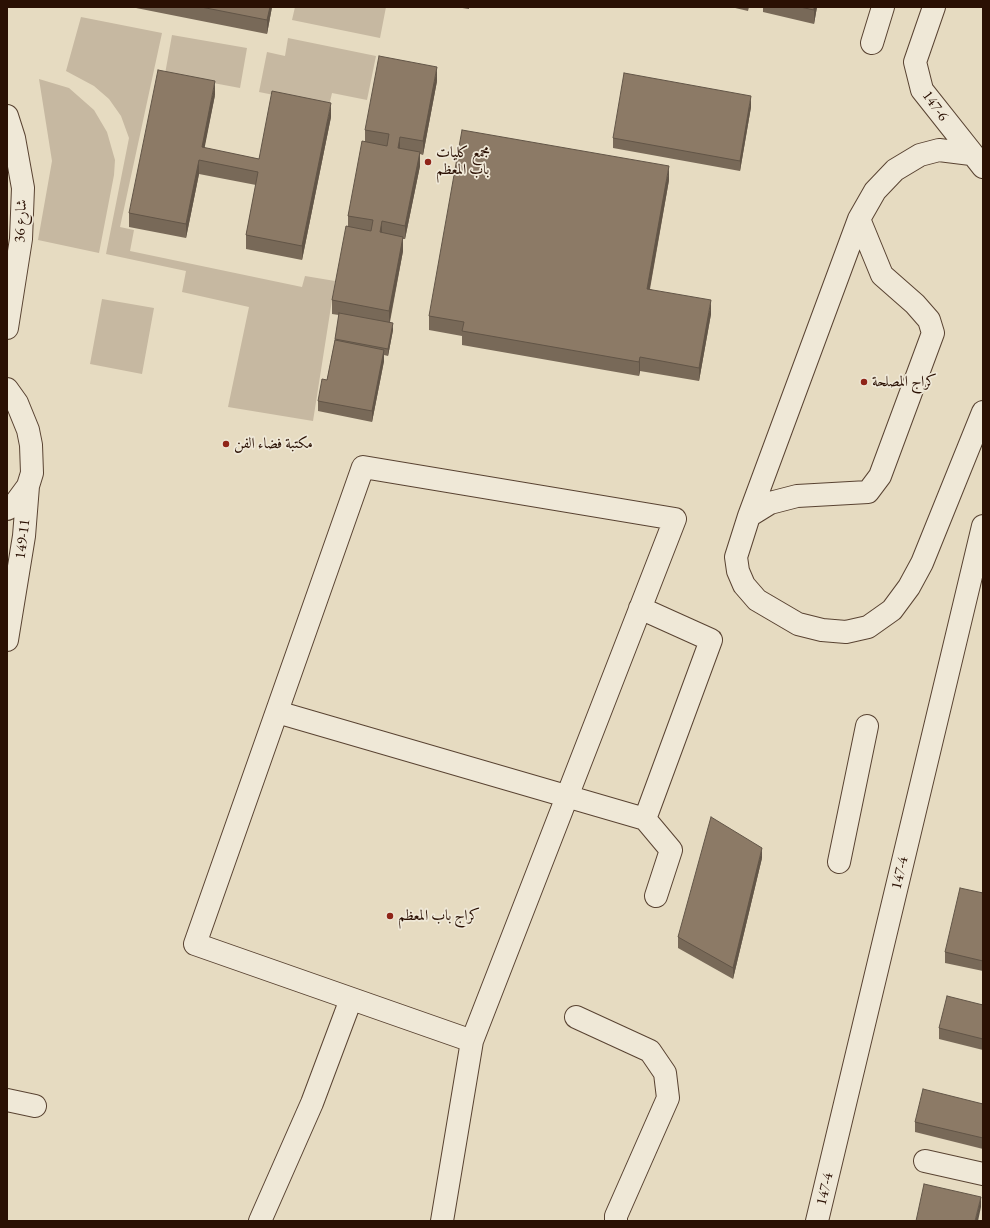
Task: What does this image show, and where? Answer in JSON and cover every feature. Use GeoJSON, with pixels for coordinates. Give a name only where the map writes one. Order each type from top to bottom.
{"type":"FeatureCollection","features":[{"type":"Feature","properties":{"kind":"street"},"geometry":{"type":"LineString","coordinates":[[872,43],[883,7]]}},
{"type":"Feature","properties":{"kind":"street","name":"147-6"},"geometry":{"type":"LineString","coordinates":[[934,7],[915,62],[922,90],[977,160]]}},
{"type":"Feature","properties":{"kind":"street","name":"شارع 36"},"geometry":{"type":"LineString","coordinates":[[7,116],[14,138],[23,188],[21,239],[7,328]]}},
{"type":"Feature","properties":{"kind":"street"},"geometry":{"type":"LineString","coordinates":[[977,160],[939,150],[920,155],[895,170],[875,192],[859,219],[749,516],[736,557],[738,571],[744,585],[757,600],[774,612],[798,624],[846,632],[868,628],[892,610],[909,587],[922,563],[983,412]]}},
{"type":"Feature","properties":{"kind":"street"},"geometry":{"type":"LineString","coordinates":[[749,516],[770,504],[796,496],[868,492],[880,476],[934,333],[929,320],[916,304],[882,275],[859,219]]}},
{"type":"Feature","properties":{"kind":"street","name":"149-11"},"geometry":{"type":"LineString","coordinates":[[7,389],[17,403],[28,430],[31,445],[32,473],[28,486],[24,536],[7,640]]}},
{"type":"Feature","properties":{"kind":"street"},"geometry":{"type":"LineString","coordinates":[[442,1221],[472,1041],[675,519],[363,467],[195,944],[472,1041]]}},
{"type":"Feature","properties":{"kind":"street"},"geometry":{"type":"LineString","coordinates":[[7,508],[14,505],[28,486]]}},
{"type":"Feature","properties":{"kind":"street","name":"147-4"},"geometry":{"type":"LineString","coordinates":[[817,1221],[983,526]]}},
{"type":"Feature","properties":{"kind":"street"},"geometry":{"type":"LineString","coordinates":[[640,608],[711,640],[645,819]]}},
{"type":"Feature","properties":{"kind":"street"},"geometry":{"type":"LineString","coordinates":[[277,712],[645,819],[671,850],[656,896]]}},
{"type":"Feature","properties":{"kind":"street"},"geometry":{"type":"LineString","coordinates":[[839,862],[867,726]]}},
{"type":"Feature","properties":{"kind":"street"},"geometry":{"type":"LineString","coordinates":[[260,1221],[312,1103],[351,999]]}},
{"type":"Feature","properties":{"kind":"street"},"geometry":{"type":"LineString","coordinates":[[576,1017],[650,1051],[665,1073],[668,1098],[616,1216],[616,1221]]}},
{"type":"Feature","properties":{"kind":"street"},"geometry":{"type":"LineString","coordinates":[[7,1100],[35,1106]]}},
{"type":"Feature","properties":{"kind":"street"},"geometry":{"type":"LineString","coordinates":[[925,1161],[983,1174]]}},
{"type":"Feature","properties":{"kind":"shaded area"},"geometry":{"type":"Polygon","coordinates":[[[295,7],[386,7],[380,38],[292,20],[295,7]]]}},
{"type":"Feature","properties":{"kind":"shaded area"},"geometry":{"type":"Polygon","coordinates":[[[81,17],[162,33],[120,227],[134,230],[130,251],[302,287],[305,276],[335,281],[313,421],[228,407],[249,307],[182,292],[186,271],[106,254],[129,138],[121,116],[109,99],[94,86],[66,71],[81,17]]]}},
{"type":"Feature","properties":{"kind":"shaded area"},"geometry":{"type":"Polygon","coordinates":[[[172,35],[247,48],[240,88],[165,74],[172,35]]]}},
{"type":"Feature","properties":{"kind":"shaded area"},"geometry":{"type":"Polygon","coordinates":[[[288,38],[376,56],[367,100],[332,93],[329,106],[259,92],[267,52],[285,56],[288,38]]]}},
{"type":"Feature","properties":{"kind":"shaded area"},"geometry":{"type":"Polygon","coordinates":[[[39,79],[69,88],[94,110],[107,132],[115,160],[114,175],[99,253],[38,240],[52,161],[39,79]]]}},
{"type":"Feature","properties":{"kind":"shaded area"},"geometry":{"type":"Polygon","coordinates":[[[102,299],[154,308],[142,374],[90,364],[102,299]]]}},
{"type":"Feature","properties":{"kind":"building"},"geometry":{"type":"Polygon","coordinates":[[[201,7],[270,7],[267,20],[201,7]]]}},
{"type":"Feature","properties":{"kind":"building"},"geometry":{"type":"Polygon","coordinates":[[[800,7],[814,7],[814,10],[800,7]]]}},
{"type":"Feature","properties":{"kind":"building"},"geometry":{"type":"Polygon","coordinates":[[[379,56],[437,67],[423,141],[400,137],[398,148],[420,152],[405,226],[382,221],[380,232],[403,237],[389,311],[332,300],[346,226],[371,231],[373,220],[348,216],[362,141],[387,146],[389,134],[365,130],[379,56]]]}},
{"type":"Feature","properties":{"kind":"building"},"geometry":{"type":"Polygon","coordinates":[[[158,70],[215,81],[202,147],[259,159],[272,91],[331,103],[302,246],[246,235],[258,172],[199,160],[186,224],[129,213],[158,70]]]}},
{"type":"Feature","properties":{"kind":"building"},"geometry":{"type":"Polygon","coordinates":[[[624,73],[751,96],[740,161],[613,138],[624,73]]]}},
{"type":"Feature","properties":{"kind":"building"},"geometry":{"type":"Polygon","coordinates":[[[462,130],[669,166],[647,289],[711,300],[699,368],[640,357],[639,362],[462,331],[464,322],[429,316],[462,130]]]}},
{"type":"Feature","properties":{"kind":"building"},"geometry":{"type":"Polygon","coordinates":[[[339,313],[393,323],[388,349],[335,339],[339,313]]]}},
{"type":"Feature","properties":{"kind":"building"},"geometry":{"type":"Polygon","coordinates":[[[335,340],[384,350],[372,411],[318,401],[322,379],[327,380],[335,340]]]}},
{"type":"Feature","properties":{"kind":"building"},"geometry":{"type":"Polygon","coordinates":[[[711,817],[762,848],[733,968],[678,937],[711,817]]]}},
{"type":"Feature","properties":{"kind":"building"},"geometry":{"type":"Polygon","coordinates":[[[960,888],[983,893],[983,961],[945,952],[960,888]]]}},
{"type":"Feature","properties":{"kind":"building"},"geometry":{"type":"Polygon","coordinates":[[[947,996],[983,1005],[983,1039],[939,1028],[947,996]]]}},
{"type":"Feature","properties":{"kind":"building"},"geometry":{"type":"Polygon","coordinates":[[[923,1089],[983,1104],[983,1138],[915,1122],[923,1089]]]}},
{"type":"Feature","properties":{"kind":"building"},"geometry":{"type":"Polygon","coordinates":[[[924,1184],[981,1197],[975,1221],[916,1221],[924,1184]]]}},
{"type":"Feature","properties":{"kind":"place","name":"مجمع كليات باب المعظم"},"geometry":{"type":"Point","coordinates":[428,162]}},
{"type":"Feature","properties":{"kind":"place","name":"كراج المصلحة"},"geometry":{"type":"Point","coordinates":[864,382]}},
{"type":"Feature","properties":{"kind":"place","name":"مكتبة فضاء الفن"},"geometry":{"type":"Point","coordinates":[226,444]}},
{"type":"Feature","properties":{"kind":"place","name":"كراج باب المعظم"},"geometry":{"type":"Point","coordinates":[390,916]}}]}
